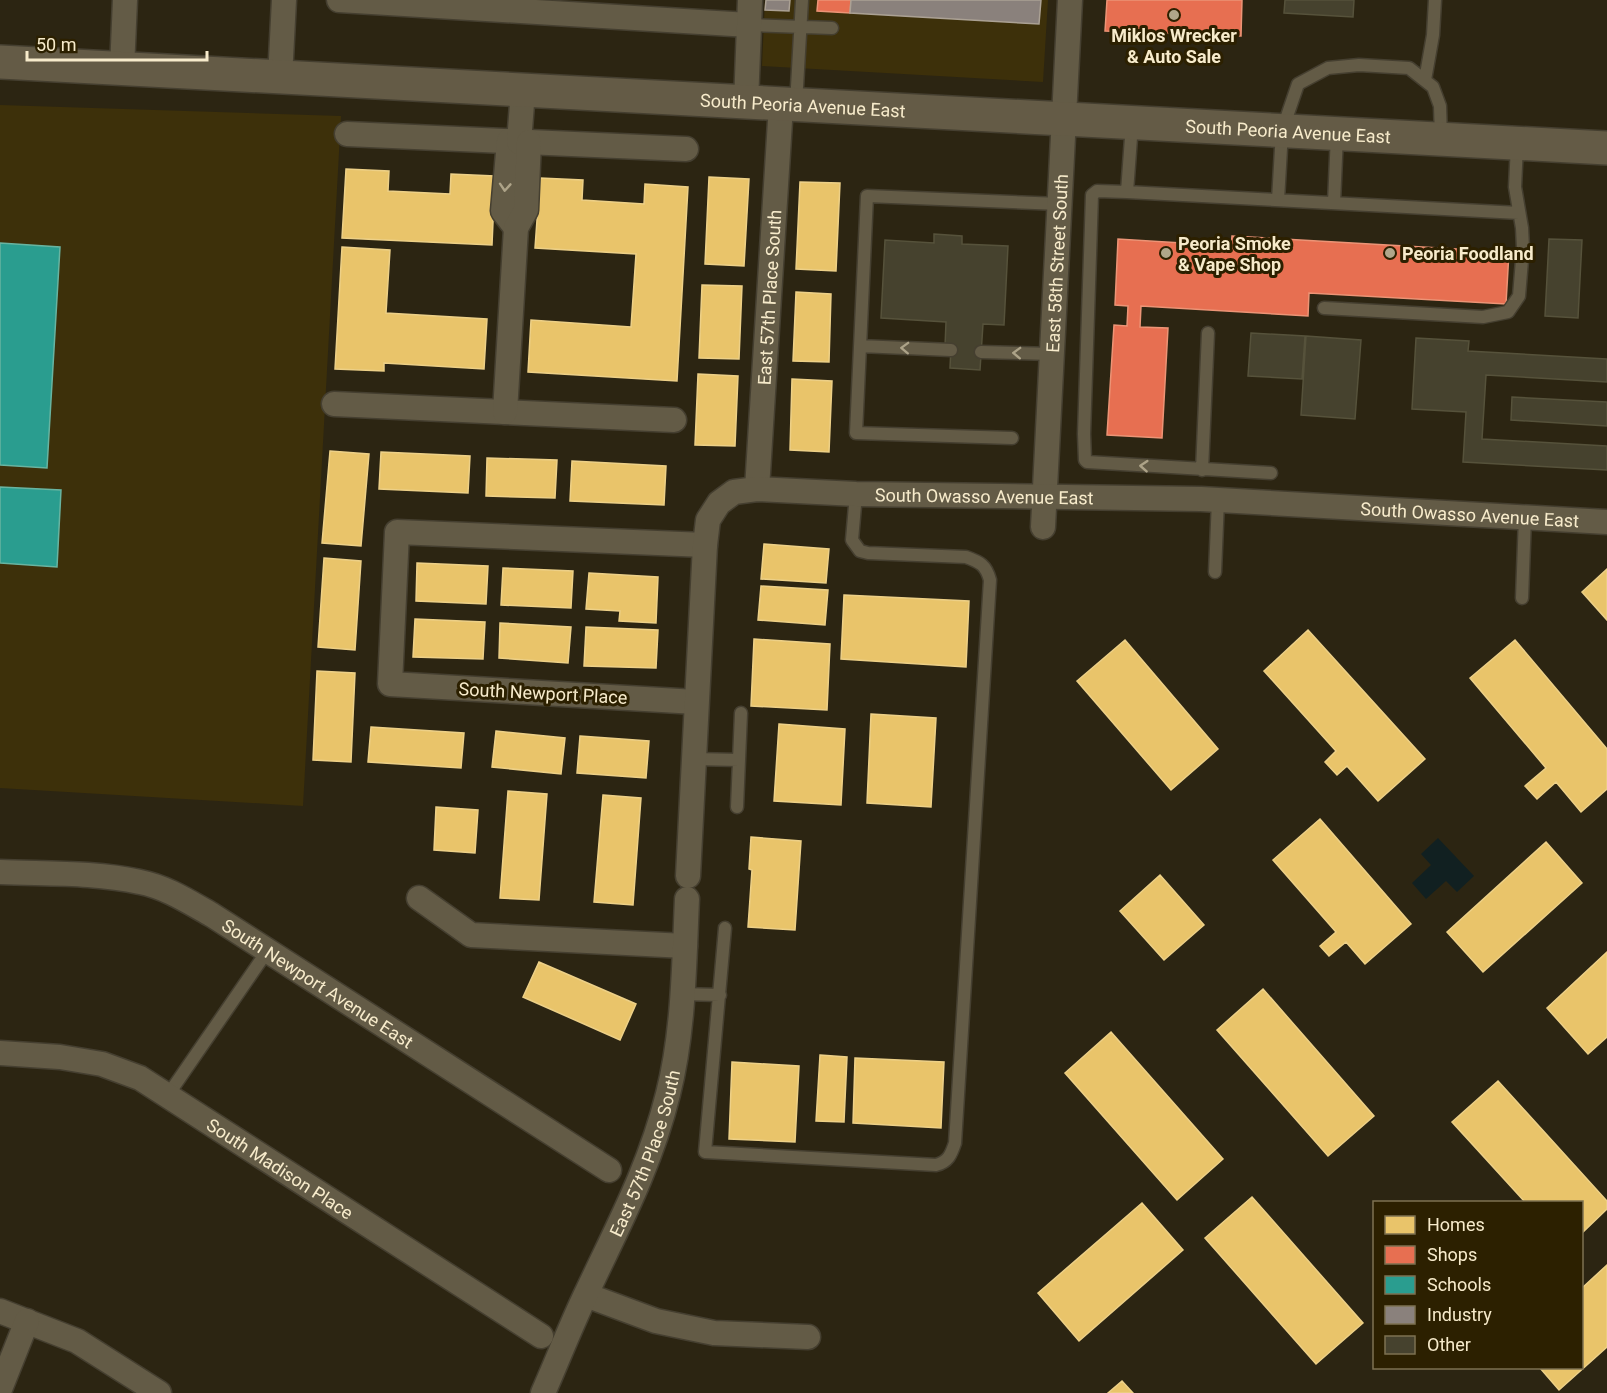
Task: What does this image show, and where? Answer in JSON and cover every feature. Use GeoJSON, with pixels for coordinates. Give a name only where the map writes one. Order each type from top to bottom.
{"type":"FeatureCollection","features":[{"type":"Feature","properties":{"kind":"main road","name":"South Peoria Avenue East"},"geometry":{"type":"LineString","coordinates":[[0,62],[1607,148]]}},
{"type":"Feature","properties":{"kind":"street"},"geometry":{"type":"LineString","coordinates":[[122,69],[125,0]]}},
{"type":"Feature","properties":{"kind":"street"},"geometry":{"type":"LineString","coordinates":[[280,78],[284,0]]}},
{"type":"Feature","properties":{"kind":"street"},"geometry":{"type":"LineString","coordinates":[[339,0],[749,25]]}},
{"type":"Feature","properties":{"kind":"street"},"geometry":{"type":"LineString","coordinates":[[746,103],[750,0]]}},
{"type":"Feature","properties":{"kind":"street","name":"East 58th Street South"},"geometry":{"type":"LineString","coordinates":[[1043,527],[1070,0]]}},
{"type":"Feature","properties":{"kind":"street"},"geometry":{"type":"LineString","coordinates":[[505,412],[516,228],[503,211],[519,142],[523,91]]}},
{"type":"Feature","properties":{"kind":"street","name":"East 57th Place South"},"geometry":{"type":"LineString","coordinates":[[757,489],[789,105]]}},
{"type":"Feature","properties":{"kind":"street"},"geometry":{"type":"LineString","coordinates":[[347,134],[686,149]]}},
{"type":"Feature","properties":{"kind":"street"},"geometry":{"type":"LineString","coordinates":[[334,404],[674,420]]}},
{"type":"Feature","properties":{"kind":"street","name":"South Owasso Avenue East"},"geometry":{"type":"LineString","coordinates":[[705,545],[708,520],[719,502],[734,492],[757,489],[856,494],[1218,500],[1607,522]]}},
{"type":"Feature","properties":{"kind":"street","name":"South Newport Place"},"geometry":{"type":"LineString","coordinates":[[696,702],[390,684],[397,532],[705,545]]}},
{"type":"Feature","properties":{"kind":"street","name":"East 57th Place South"},"geometry":{"type":"LineString","coordinates":[[543,1393],[640,1181],[658,1132],[675,1060],[685,946],[705,545]]}},
{"type":"Feature","properties":{"kind":"street","name":"South Newport Avenue East"},"geometry":{"type":"LineString","coordinates":[[0,872],[97,877],[141,882],[173,894],[268,950],[609,1170]]}},
{"type":"Feature","properties":{"kind":"street"},"geometry":{"type":"LineString","coordinates":[[418,898],[471,935],[685,946]]}},
{"type":"Feature","properties":{"kind":"street","name":"South Madison Place"},"geometry":{"type":"LineString","coordinates":[[0,1053],[60,1057],[102,1064],[141,1078],[541,1336]]}},
{"type":"Feature","properties":{"kind":"street"},"geometry":{"type":"LineString","coordinates":[[586,1295],[656,1321],[714,1333],[808,1337]]}},
{"type":"Feature","properties":{"kind":"street"},"geometry":{"type":"LineString","coordinates":[[0,1311],[77,1341],[159,1393]]}},
{"type":"Feature","properties":{"kind":"street"},"geometry":{"type":"LineString","coordinates":[[0,1389],[27,1321]]}},
{"type":"Feature","properties":{"kind":"lane"},"geometry":{"type":"LineString","coordinates":[[789,105],[802,0]]}},
{"type":"Feature","properties":{"kind":"lane"},"geometry":{"type":"LineString","coordinates":[[1425,81],[1435,0]]}},
{"type":"Feature","properties":{"kind":"lane"},"geometry":{"type":"LineString","coordinates":[[749,25],[832,28]]}},
{"type":"Feature","properties":{"kind":"lane"},"geometry":{"type":"LineString","coordinates":[[1278,200],[1282,131],[1298,84],[1328,68],[1359,65],[1409,68],[1433,87],[1440,106],[1441,139]]}},
{"type":"Feature","properties":{"kind":"lane"},"geometry":{"type":"LineString","coordinates":[[1127,192],[1132,124]]}},
{"type":"Feature","properties":{"kind":"lane"},"geometry":{"type":"LineString","coordinates":[[1334,203],[1337,134]]}},
{"type":"Feature","properties":{"kind":"lane"},"geometry":{"type":"LineString","coordinates":[[1324,308],[1483,317],[1508,312],[1519,296],[1520,288],[1522,248],[1515,187],[1517,143]]}},
{"type":"Feature","properties":{"kind":"lane"},"geometry":{"type":"LineString","coordinates":[[1271,473],[1087,462],[1083,457],[1092,195],[1097,191],[1127,192],[1519,213]]}},
{"type":"Feature","properties":{"kind":"lane"},"geometry":{"type":"LineString","coordinates":[[1012,438],[856,433],[867,196],[1060,204]]}},
{"type":"Feature","properties":{"kind":"lane"},"geometry":{"type":"LineString","coordinates":[[1202,470],[1208,333]]}},
{"type":"Feature","properties":{"kind":"lane"},"geometry":{"type":"LineString","coordinates":[[860,346],[951,350]]}},
{"type":"Feature","properties":{"kind":"lane"},"geometry":{"type":"LineString","coordinates":[[981,351],[1052,354]]}},
{"type":"Feature","properties":{"kind":"lane"},"geometry":{"type":"LineString","coordinates":[[725,928],[705,1152],[936,1165],[945,1163],[955,1143],[990,580],[986,567],[979,561],[966,557],[868,553],[860,550],[852,540],[856,494]]}},
{"type":"Feature","properties":{"kind":"lane"},"geometry":{"type":"LineString","coordinates":[[1215,572],[1218,500]]}},
{"type":"Feature","properties":{"kind":"lane"},"geometry":{"type":"LineString","coordinates":[[1522,598],[1525,517]]}},
{"type":"Feature","properties":{"kind":"lane"},"geometry":{"type":"LineString","coordinates":[[737,807],[741,713]]}},
{"type":"Feature","properties":{"kind":"lane"},"geometry":{"type":"LineString","coordinates":[[694,759],[739,760]]}},
{"type":"Feature","properties":{"kind":"lane"},"geometry":{"type":"LineString","coordinates":[[168,1095],[268,950]]}},
{"type":"Feature","properties":{"kind":"lane"},"geometry":{"type":"LineString","coordinates":[[681,994],[720,995]]}},
{"type":"Feature","properties":{"kind":"shaded area"},"geometry":{"type":"Polygon","coordinates":[[[765,0],[1048,0],[1043,82],[762,66],[765,0]]]}},
{"type":"Feature","properties":{"kind":"shaded area"},"geometry":{"type":"Polygon","coordinates":[[[0,105],[341,116],[303,806],[0,788],[0,105]]]}},
{"type":"Feature","properties":{"kind":"shaded area"},"geometry":{"type":"Polygon","coordinates":[[[1438,838],[1474,876],[1457,892],[1446,881],[1426,899],[1412,883],[1431,865],[1421,854],[1438,838]]]}},
{"type":"Feature","properties":{"kind":"building: Homes"},"geometry":{"type":"Polygon","coordinates":[[[346,169],[389,171],[388,191],[450,194],[451,174],[495,176],[492,245],[342,238],[346,169]]]}},
{"type":"Feature","properties":{"kind":"building: Homes"},"geometry":{"type":"Polygon","coordinates":[[[709,177],[749,179],[744,266],[705,264],[709,177]]]}},
{"type":"Feature","properties":{"kind":"building: Homes"},"geometry":{"type":"Polygon","coordinates":[[[540,178],[583,180],[582,200],[644,204],[645,184],[688,187],[677,381],[528,372],[531,320],[631,327],[636,254],[535,248],[540,178]]]}},
{"type":"Feature","properties":{"kind":"building: Homes"},"geometry":{"type":"Polygon","coordinates":[[[800,182],[840,183],[836,271],[796,269],[800,182]]]}},
{"type":"Feature","properties":{"kind":"building: Homes"},"geometry":{"type":"Polygon","coordinates":[[[342,247],[390,250],[386,313],[487,319],[484,369],[384,363],[384,371],[335,369],[342,247]]]}},
{"type":"Feature","properties":{"kind":"building: Homes"},"geometry":{"type":"Polygon","coordinates":[[[702,285],[742,286],[739,359],[699,358],[702,285]]]}},
{"type":"Feature","properties":{"kind":"building: Homes"},"geometry":{"type":"Polygon","coordinates":[[[796,292],[831,294],[829,362],[793,361],[796,292]]]}},
{"type":"Feature","properties":{"kind":"building: Homes"},"geometry":{"type":"Polygon","coordinates":[[[698,374],[738,376],[735,446],[695,445],[698,374]]]}},
{"type":"Feature","properties":{"kind":"building: Homes"},"geometry":{"type":"Polygon","coordinates":[[[792,379],[832,381],[829,452],[790,450],[792,379]]]}},
{"type":"Feature","properties":{"kind":"building: Homes"},"geometry":{"type":"Polygon","coordinates":[[[330,451],[369,454],[361,546],[322,543],[330,451]]]}},
{"type":"Feature","properties":{"kind":"building: Homes"},"geometry":{"type":"Polygon","coordinates":[[[381,452],[470,456],[468,493],[379,489],[381,452]]]}},
{"type":"Feature","properties":{"kind":"building: Homes"},"geometry":{"type":"Polygon","coordinates":[[[487,458],[557,460],[555,498],[486,496],[487,458]]]}},
{"type":"Feature","properties":{"kind":"building: Homes"},"geometry":{"type":"Polygon","coordinates":[[[572,461],[666,466],[664,505],[570,501],[572,461]]]}},
{"type":"Feature","properties":{"kind":"building: Homes"},"geometry":{"type":"Polygon","coordinates":[[[764,544],[829,549],[826,583],[761,579],[764,544]]]}},
{"type":"Feature","properties":{"kind":"building: Homes"},"geometry":{"type":"Polygon","coordinates":[[[324,558],[361,561],[355,650],[318,647],[324,558]]]}},
{"type":"Feature","properties":{"kind":"building: Homes"},"geometry":{"type":"Polygon","coordinates":[[[417,563],[488,566],[486,604],[416,601],[417,563]]]}},
{"type":"Feature","properties":{"kind":"building: Homes"},"geometry":{"type":"Polygon","coordinates":[[[503,568],[573,571],[571,608],[501,605],[503,568]]]}},
{"type":"Feature","properties":{"kind":"building: Homes"},"geometry":{"type":"Polygon","coordinates":[[[1607,569],[1607,620],[1582,592],[1607,569]]]}},
{"type":"Feature","properties":{"kind":"building: Homes"},"geometry":{"type":"Polygon","coordinates":[[[589,573],[658,577],[656,623],[619,621],[620,611],[586,609],[589,573]]]}},
{"type":"Feature","properties":{"kind":"building: Homes"},"geometry":{"type":"Polygon","coordinates":[[[761,586],[828,590],[825,625],[758,620],[761,586]]]}},
{"type":"Feature","properties":{"kind":"building: Homes"},"geometry":{"type":"Polygon","coordinates":[[[844,595],[969,601],[966,667],[841,659],[844,595]]]}},
{"type":"Feature","properties":{"kind":"building: Homes"},"geometry":{"type":"Polygon","coordinates":[[[415,619],[485,622],[483,659],[413,657],[415,619]]]}},
{"type":"Feature","properties":{"kind":"building: Homes"},"geometry":{"type":"Polygon","coordinates":[[[500,623],[571,627],[568,663],[499,658],[500,623]]]}},
{"type":"Feature","properties":{"kind":"building: Homes"},"geometry":{"type":"Polygon","coordinates":[[[586,627],[658,630],[656,668],[584,666],[586,627]]]}},
{"type":"Feature","properties":{"kind":"building: Homes"},"geometry":{"type":"Polygon","coordinates":[[[1308,630],[1425,759],[1378,801],[1347,766],[1337,775],[1325,762],[1336,751],[1264,671],[1308,630]]]}},
{"type":"Feature","properties":{"kind":"building: Homes"},"geometry":{"type":"Polygon","coordinates":[[[754,639],[830,644],[827,710],[751,706],[754,639]]]}},
{"type":"Feature","properties":{"kind":"building: Homes"},"geometry":{"type":"Polygon","coordinates":[[[1125,640],[1218,749],[1171,790],[1077,681],[1125,640]]]}},
{"type":"Feature","properties":{"kind":"building: Homes"},"geometry":{"type":"Polygon","coordinates":[[[1515,640],[1607,749],[1607,789],[1581,812],[1556,782],[1537,799],[1525,786],[1546,768],[1470,678],[1515,640]]]}},
{"type":"Feature","properties":{"kind":"building: Homes"},"geometry":{"type":"Polygon","coordinates":[[[317,671],[355,673],[351,762],[313,760],[317,671]]]}},
{"type":"Feature","properties":{"kind":"building: Homes"},"geometry":{"type":"Polygon","coordinates":[[[871,714],[936,718],[931,807],[867,803],[871,714]]]}},
{"type":"Feature","properties":{"kind":"building: Homes"},"geometry":{"type":"Polygon","coordinates":[[[779,724],[845,729],[841,805],[774,801],[779,724]]]}},
{"type":"Feature","properties":{"kind":"building: Homes"},"geometry":{"type":"Polygon","coordinates":[[[371,727],[464,733],[461,768],[368,762],[371,727]]]}},
{"type":"Feature","properties":{"kind":"building: Homes"},"geometry":{"type":"Polygon","coordinates":[[[496,731],[565,738],[561,774],[492,767],[496,731]]]}},
{"type":"Feature","properties":{"kind":"building: Homes"},"geometry":{"type":"Polygon","coordinates":[[[580,736],[649,741],[646,778],[577,773],[580,736]]]}},
{"type":"Feature","properties":{"kind":"building: Homes"},"geometry":{"type":"Polygon","coordinates":[[[508,791],[547,794],[539,900],[500,898],[508,791]]]}},
{"type":"Feature","properties":{"kind":"building: Homes"},"geometry":{"type":"Polygon","coordinates":[[[603,795],[641,798],[633,905],[594,902],[603,795]]]}},
{"type":"Feature","properties":{"kind":"building: Homes"},"geometry":{"type":"Polygon","coordinates":[[[436,807],[478,810],[475,853],[434,850],[436,807]]]}},
{"type":"Feature","properties":{"kind":"building: Homes"},"geometry":{"type":"Polygon","coordinates":[[[1320,819],[1411,924],[1365,964],[1346,942],[1329,956],[1320,946],[1336,932],[1273,860],[1320,819]]]}},
{"type":"Feature","properties":{"kind":"building: Homes"},"geometry":{"type":"Polygon","coordinates":[[[751,837],[801,841],[795,930],[748,927],[752,870],[749,869],[751,837]]]}},
{"type":"Feature","properties":{"kind":"building: Homes"},"geometry":{"type":"Polygon","coordinates":[[[1546,842],[1582,883],[1483,972],[1447,932],[1546,842]]]}},
{"type":"Feature","properties":{"kind":"building: Homes"},"geometry":{"type":"Polygon","coordinates":[[[1160,875],[1204,925],[1164,960],[1120,911],[1160,875]]]}},
{"type":"Feature","properties":{"kind":"building: Homes"},"geometry":{"type":"Polygon","coordinates":[[[1607,952],[1607,1037],[1588,1054],[1547,1008],[1607,952]]]}},
{"type":"Feature","properties":{"kind":"building: Homes"},"geometry":{"type":"Polygon","coordinates":[[[539,962],[636,1004],[620,1040],[523,997],[539,962]]]}},
{"type":"Feature","properties":{"kind":"building: Homes"},"geometry":{"type":"Polygon","coordinates":[[[1263,989],[1374,1116],[1328,1156],[1217,1030],[1263,989]]]}},
{"type":"Feature","properties":{"kind":"building: Homes"},"geometry":{"type":"Polygon","coordinates":[[[1111,1032],[1223,1159],[1177,1200],[1065,1073],[1111,1032]]]}},
{"type":"Feature","properties":{"kind":"building: Homes"},"geometry":{"type":"Polygon","coordinates":[[[820,1055],[847,1057],[844,1122],[816,1121],[820,1055]]]}},
{"type":"Feature","properties":{"kind":"building: Homes"},"geometry":{"type":"Polygon","coordinates":[[[855,1058],[944,1062],[941,1128],[853,1123],[855,1058]]]}},
{"type":"Feature","properties":{"kind":"building: Homes"},"geometry":{"type":"Polygon","coordinates":[[[732,1062],[799,1066],[795,1142],[729,1139],[732,1062]]]}},
{"type":"Feature","properties":{"kind":"building: Homes"},"geometry":{"type":"Polygon","coordinates":[[[1498,1081],[1607,1201],[1607,1209],[1583,1232],[1583,1201],[1524,1201],[1452,1122],[1498,1081]]]}},
{"type":"Feature","properties":{"kind":"building: Homes"},"geometry":{"type":"Polygon","coordinates":[[[1252,1197],[1363,1323],[1316,1364],[1205,1238],[1252,1197]]]}},
{"type":"Feature","properties":{"kind":"building: Homes"},"geometry":{"type":"Polygon","coordinates":[[[1142,1203],[1183,1250],[1079,1341],[1038,1293],[1142,1203]]]}},
{"type":"Feature","properties":{"kind":"building: Homes"},"geometry":{"type":"Polygon","coordinates":[[[1607,1265],[1607,1347],[1583,1368],[1583,1287],[1607,1265]]]}},
{"type":"Feature","properties":{"kind":"building: Homes"},"geometry":{"type":"Polygon","coordinates":[[[1541,1369],[1582,1369],[1559,1390],[1541,1369]]]}},
{"type":"Feature","properties":{"kind":"building: Homes"},"geometry":{"type":"Polygon","coordinates":[[[1122,1381],[1133,1393],[1108,1393],[1122,1381]]]}},
{"type":"Feature","properties":{"kind":"building: Shops"},"geometry":{"type":"Polygon","coordinates":[[[818,0],[851,0],[850,13],[817,11],[818,0]]]}},
{"type":"Feature","properties":{"kind":"building: Shops","name":"Miklos Wrecker & Auto Sale"},"geometry":{"type":"Polygon","coordinates":[[[1107,0],[1242,0],[1241,36],[1105,31],[1107,0]]]}},
{"type":"Feature","properties":{"kind":"building: Shops"},"geometry":{"type":"Polygon","coordinates":[[[1232,236],[1509,252],[1506,304],[1309,293],[1308,316],[1141,306],[1140,327],[1168,328],[1162,438],[1107,435],[1114,325],[1127,326],[1128,306],[1115,305],[1118,239],[1231,246],[1232,236]]]}},
{"type":"Feature","properties":{"kind":"building: Schools"},"geometry":{"type":"Polygon","coordinates":[[[0,243],[60,247],[47,468],[0,465],[0,243]]]}},
{"type":"Feature","properties":{"kind":"building: Schools"},"geometry":{"type":"Polygon","coordinates":[[[0,487],[61,490],[57,567],[0,563],[0,487]]]}},
{"type":"Feature","properties":{"kind":"building: Industry"},"geometry":{"type":"Polygon","coordinates":[[[766,0],[790,0],[789,11],[765,10],[766,0]]]}},
{"type":"Feature","properties":{"kind":"building: Industry"},"geometry":{"type":"Polygon","coordinates":[[[851,0],[1041,0],[1039,24],[850,13],[851,0]]]}},
{"type":"Feature","properties":{"kind":"building: Other"},"geometry":{"type":"Polygon","coordinates":[[[1285,0],[1354,0],[1353,17],[1284,13],[1285,0]]]}},
{"type":"Feature","properties":{"kind":"building: Other"},"geometry":{"type":"Polygon","coordinates":[[[934,234],[962,236],[962,244],[1008,246],[1004,325],[983,324],[980,370],[950,368],[951,347],[945,346],[946,322],[881,318],[885,240],[934,243],[934,234]]]}},
{"type":"Feature","properties":{"kind":"building: Other"},"geometry":{"type":"Polygon","coordinates":[[[1549,239],[1582,240],[1578,318],[1545,316],[1549,239]]]}},
{"type":"Feature","properties":{"kind":"building: Other"},"geometry":{"type":"Polygon","coordinates":[[[1251,333],[1305,336],[1302,379],[1248,376],[1251,333]]]}},
{"type":"Feature","properties":{"kind":"building: Other"},"geometry":{"type":"Polygon","coordinates":[[[1306,336],[1361,340],[1355,419],[1301,415],[1306,336]]]}},
{"type":"Feature","properties":{"kind":"building: Other"},"geometry":{"type":"Polygon","coordinates":[[[1416,338],[1469,341],[1468,351],[1607,359],[1607,382],[1486,375],[1482,439],[1607,446],[1607,470],[1463,462],[1466,412],[1412,409],[1416,338]]]}},
{"type":"Feature","properties":{"kind":"building: Other"},"geometry":{"type":"Polygon","coordinates":[[[1512,397],[1607,402],[1607,426],[1511,420],[1512,397]]]}},
{"type":"Feature","properties":{"kind":"place","name":"Miklos Wrecker & Auto Sale"},"geometry":{"type":"Point","coordinates":[1174,15]}},
{"type":"Feature","properties":{"kind":"place","name":"Peoria Smoke & Vape Shop"},"geometry":{"type":"Point","coordinates":[1166,253]}},
{"type":"Feature","properties":{"kind":"place","name":"Peoria Foodland"},"geometry":{"type":"Point","coordinates":[1390,253]}}]}
